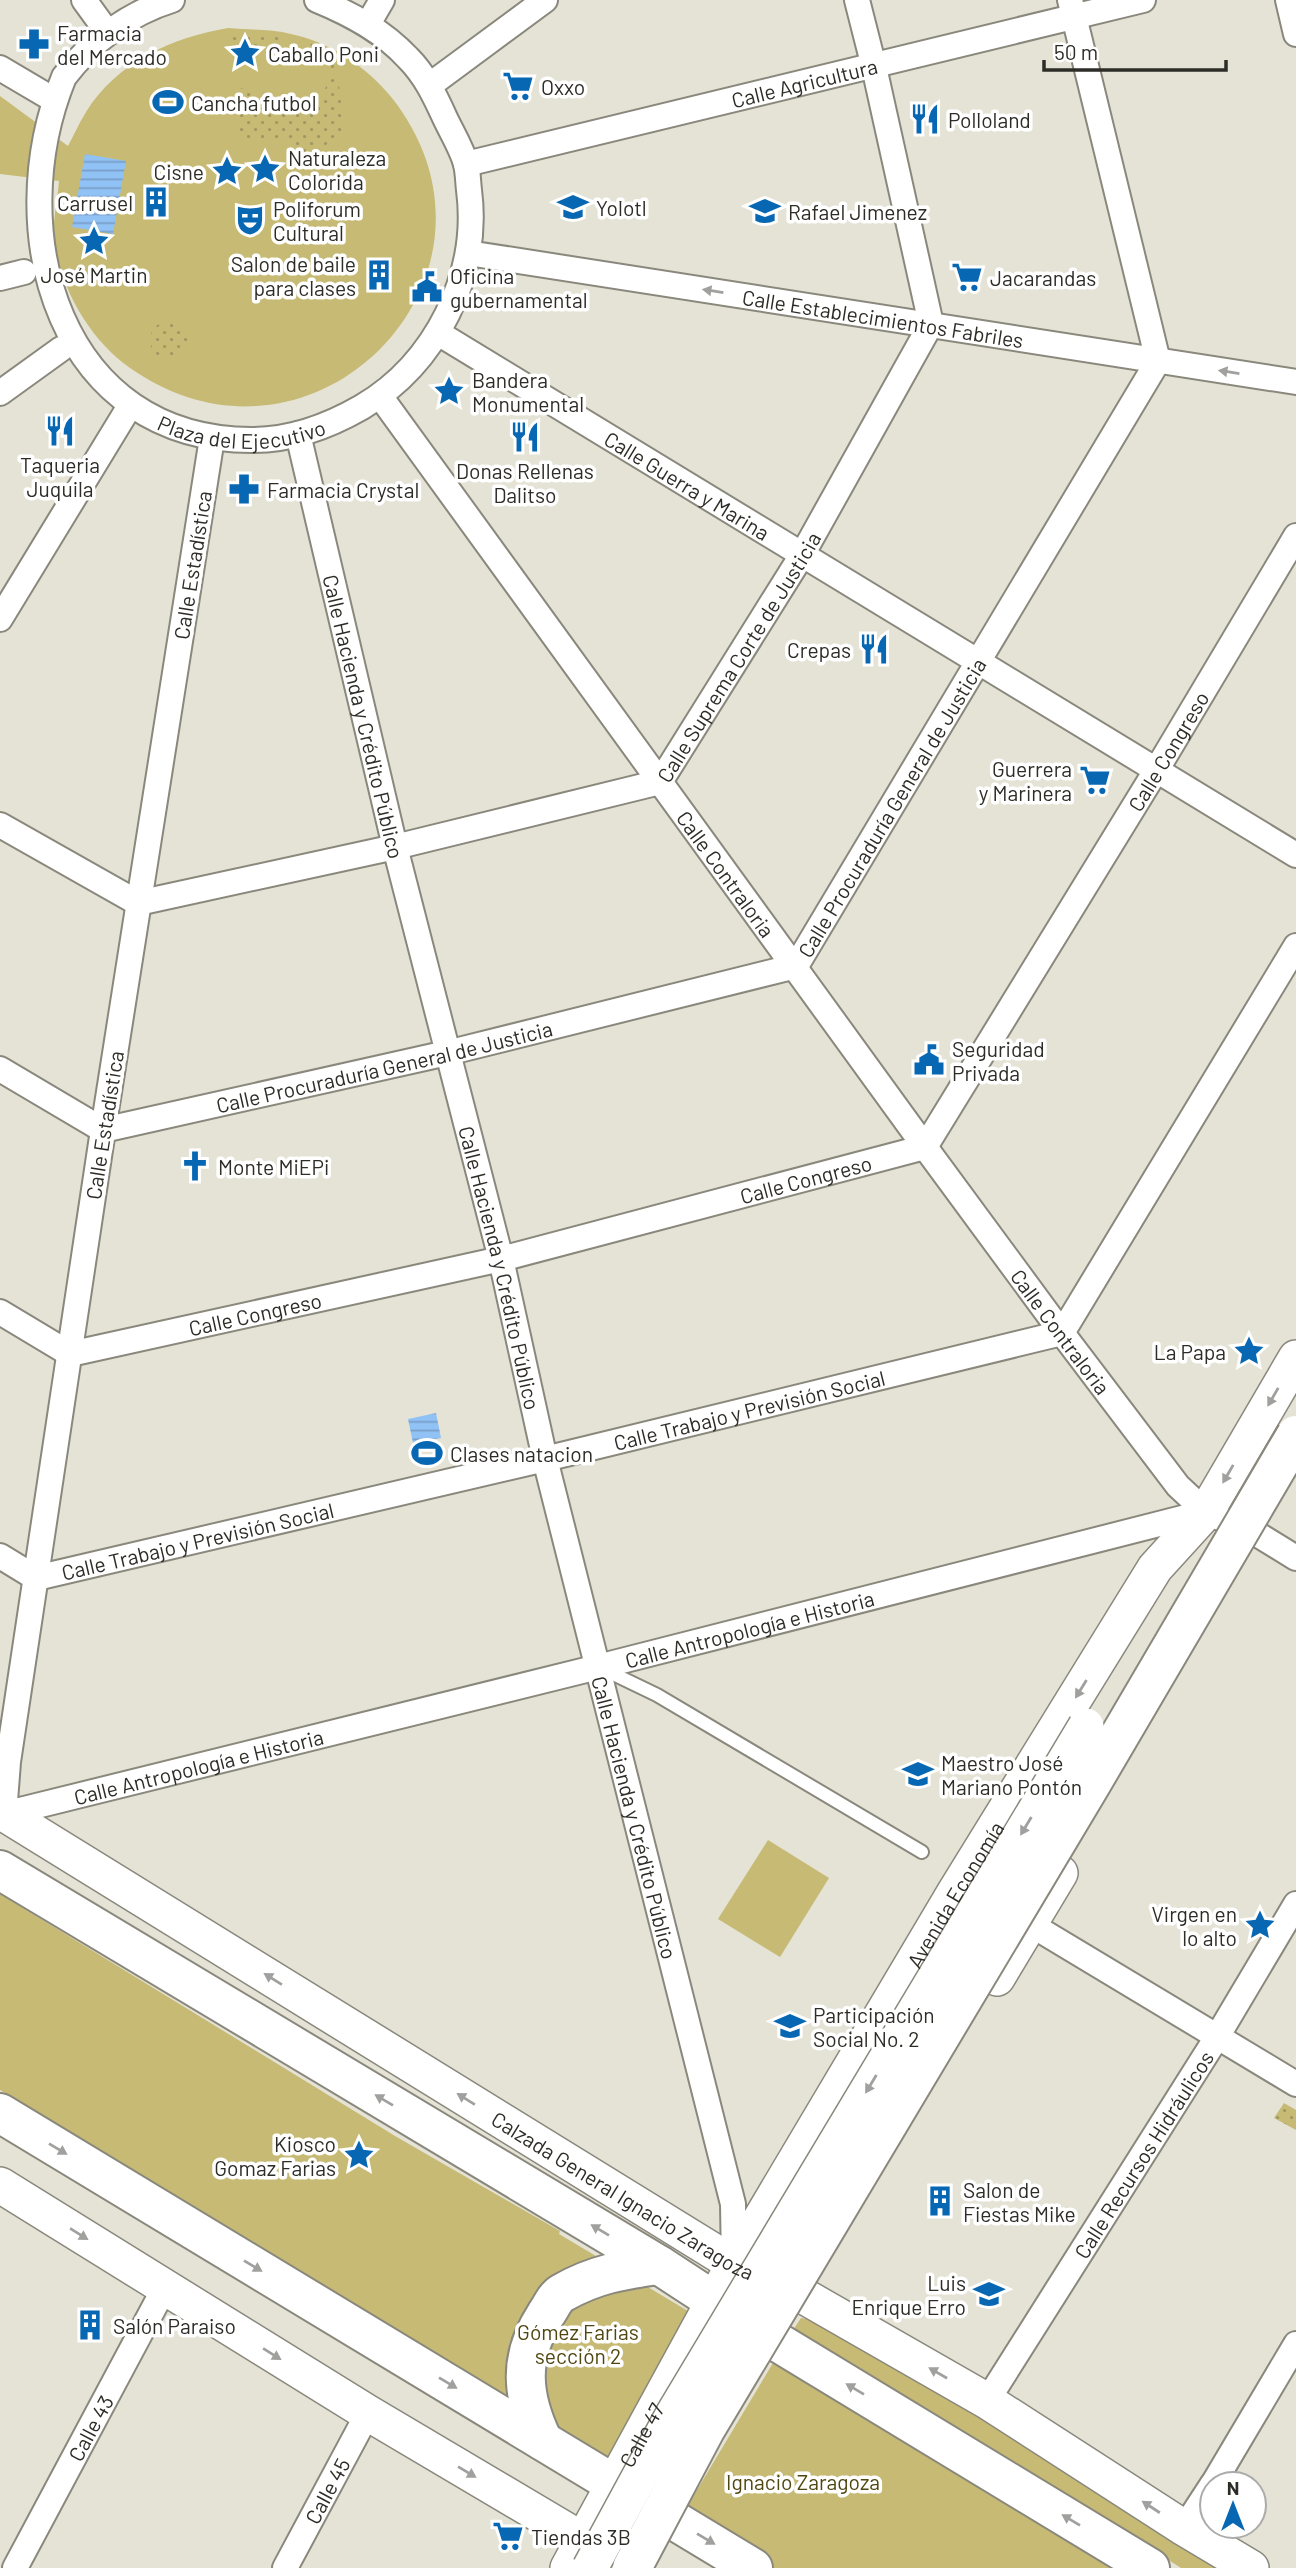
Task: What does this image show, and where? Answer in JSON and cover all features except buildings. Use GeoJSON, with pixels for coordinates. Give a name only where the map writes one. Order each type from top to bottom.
{"type":"FeatureCollection","features":[{"type":"Feature","properties":{"kind":"main road","name":"Avenida Economía"},"geometry":{"type":"LineString","coordinates":[[714,2299],[955,1892],[1155,1568],[1206,1512],[1296,1358]]}},
{"type":"Feature","properties":{"kind":"main road"},"geometry":{"type":"LineString","coordinates":[[0,2185],[368,2413],[580,2559],[631,2568],[712,2418],[1296,1435]]}},
{"type":"Feature","properties":{"kind":"main road"},"geometry":{"type":"LineString","coordinates":[[649,2568],[673,2519],[775,2340],[1030,1924],[1296,1468]]}},
{"type":"Feature","properties":{"kind":"main road"},"geometry":{"type":"LineString","coordinates":[[580,2559],[681,2401],[1086,1726],[1178,1567],[1206,1512]]}},
{"type":"Feature","properties":{"kind":"main road","name":"Calzada General Ignacio Zaragoza"},"geometry":{"type":"LineString","coordinates":[[2,1812],[734,2264],[802,2295],[987,2402],[1251,2568]]}},
{"type":"Feature","properties":{"kind":"main road","name":"Calzada General Ignacio Zaragoza"},"geometry":{"type":"LineString","coordinates":[[0,1870],[659,2265],[775,2340],[1150,2568]]}},
{"type":"Feature","properties":{"kind":"main road"},"geometry":{"type":"LineString","coordinates":[[0,2113],[753,2568]]}},
{"type":"Feature","properties":{"kind":"main road"},"geometry":{"type":"LineString","coordinates":[[789,2169],[796,2198],[808,2208],[826,2213],[856,2205]]}},
{"type":"Feature","properties":{"kind":"main road"},"geometry":{"type":"LineString","coordinates":[[543,2441],[531,2417],[524,2376],[533,2334],[559,2295],[609,2272],[659,2265]]}},
{"type":"Feature","properties":{"kind":"main road","name":"Calle 47"},"geometry":{"type":"LineString","coordinates":[[580,2559],[614,2484],[714,2299]]}},
{"type":"Feature","properties":{"kind":"street"},"geometry":{"type":"LineString","coordinates":[[85,0],[108,33]]}},
{"type":"Feature","properties":{"kind":"street"},"geometry":{"type":"LineString","coordinates":[[17,209],[18,188],[30,136],[49,97],[75,62],[108,33],[134,16],[172,0]]}},
{"type":"Feature","properties":{"kind":"street","name":"Plaza del Ejecutivo"},"geometry":{"type":"LineString","coordinates":[[15,267],[61,349],[91,382],[128,409],[169,428],[212,438],[256,440],[298,434],[341,419],[380,396],[412,367],[438,333],[457,295],[468,253],[472,209],[466,164],[430,85],[410,59],[368,24],[317,0]]}},
{"type":"Feature","properties":{"kind":"street"},"geometry":{"type":"LineString","coordinates":[[368,24],[382,0]]}},
{"type":"Feature","properties":{"kind":"street"},"geometry":{"type":"LineString","coordinates":[[430,85],[545,0]]}},
{"type":"Feature","properties":{"kind":"street"},"geometry":{"type":"LineString","coordinates":[[857,0],[931,324]]}},
{"type":"Feature","properties":{"kind":"street","name":"Calle Agricultura"},"geometry":{"type":"LineString","coordinates":[[466,164],[874,66],[1073,8],[1143,0]]}},
{"type":"Feature","properties":{"kind":"street"},"geometry":{"type":"LineString","coordinates":[[1288,0],[1296,34]]}},
{"type":"Feature","properties":{"kind":"street"},"geometry":{"type":"LineString","coordinates":[[1073,8],[1158,361]]}},
{"type":"Feature","properties":{"kind":"street"},"geometry":{"type":"LineString","coordinates":[[0,68],[49,97]]}},
{"type":"Feature","properties":{"kind":"street","name":"Calle Establecimientos Fabriles"},"geometry":{"type":"LineString","coordinates":[[468,253],[1296,382]]}},
{"type":"Feature","properties":{"kind":"street","name":"Calle Suprema Corte de Justicia"},"geometry":{"type":"LineString","coordinates":[[138,903],[395,847],[660,782],[802,555],[931,324]]}},
{"type":"Feature","properties":{"kind":"street","name":"Calle Guerra y Marina"},"geometry":{"type":"LineString","coordinates":[[438,333],[1296,855]]}},
{"type":"Feature","properties":{"kind":"street"},"geometry":{"type":"LineString","coordinates":[[0,393],[61,349]]}},
{"type":"Feature","properties":{"kind":"street","name":"Calle Procuraduría General de Justicia"},"geometry":{"type":"LineString","coordinates":[[103,1130],[447,1053],[796,966],[1158,361]]}},
{"type":"Feature","properties":{"kind":"street","name":"Calle Contraloria"},"geometry":{"type":"LineString","coordinates":[[380,396],[925,1147],[1178,1486],[1206,1512],[1257,1534],[1296,1558]]}},
{"type":"Feature","properties":{"kind":"street"},"geometry":{"type":"LineString","coordinates":[[0,619],[128,409]]}},
{"type":"Feature","properties":{"kind":"street","name":"Calle Hacienda y Crédito Público"},"geometry":{"type":"LineString","coordinates":[[298,434],[395,847],[501,1259],[545,1459],[733,2204],[734,2264]]}},
{"type":"Feature","properties":{"kind":"street","name":"Calle Estadística"},"geometry":{"type":"LineString","coordinates":[[2,1812],[103,1130],[212,438]]}},
{"type":"Feature","properties":{"kind":"street","name":"Calle Congreso"},"geometry":{"type":"LineString","coordinates":[[70,1354],[501,1259],[925,1147],[1157,769],[1296,536]]}},
{"type":"Feature","properties":{"kind":"street"},"geometry":{"type":"LineString","coordinates":[[0,825],[138,903]]}},
{"type":"Feature","properties":{"kind":"street"},"geometry":{"type":"LineString","coordinates":[[1062,1334],[1296,946]]}},
{"type":"Feature","properties":{"kind":"street"},"geometry":{"type":"LineString","coordinates":[[0,1069],[103,1130]]}},
{"type":"Feature","properties":{"kind":"street"},"geometry":{"type":"LineString","coordinates":[[0,1312],[70,1354]]}},
{"type":"Feature","properties":{"kind":"street","name":"Calle Trabajo y Previsión Social"},"geometry":{"type":"LineString","coordinates":[[0,1556],[36,1578],[1062,1334]]}},
{"type":"Feature","properties":{"kind":"street","name":"Calle Antropología e Historia"},"geometry":{"type":"LineString","coordinates":[[2,1812],[598,1667],[1206,1512]]}},
{"type":"Feature","properties":{"kind":"street","name":"Calle Recursos Hidráulicos"},"geometry":{"type":"LineString","coordinates":[[987,2402],[1217,2037],[1296,1905]]}},
{"type":"Feature","properties":{"kind":"street"},"geometry":{"type":"LineString","coordinates":[[1030,1924],[1296,2084]]}},
{"type":"Feature","properties":{"kind":"street","name":"Calle 43"},"geometry":{"type":"LineString","coordinates":[[15,2568],[165,2287]]}},
{"type":"Feature","properties":{"kind":"street"},"geometry":{"type":"LineString","coordinates":[[1221,2470],[1296,2344]]}},
{"type":"Feature","properties":{"kind":"street","name":"Calle 45"},"geometry":{"type":"LineString","coordinates":[[285,2568],[368,2413]]}},
{"type":"Feature","properties":{"kind":"street"},"geometry":{"type":"LineString","coordinates":[[1184,2528],[1198,2506]]}},
{"type":"Feature","properties":{"kind":"lane"},"geometry":{"type":"LineString","coordinates":[[598,1667],[657,1695],[922,1852]]}},
{"type":"Feature","properties":{"kind":"green space"},"geometry":{"type":"Polygon","coordinates":[[[228,28],[283,32],[320,43],[347,57],[371,76],[392,98],[428,165],[435,233],[418,295],[382,347],[330,386],[268,405],[200,401],[130,368],[114,355],[86,323],[59,264],[54,223],[59,181],[0,174],[0,96],[68,146],[83,116],[98,95],[130,66],[187,38],[228,28]]]}},
{"type":"Feature","properties":{"kind":"green space"},"geometry":{"type":"Polygon","coordinates":[[[230,33],[286,35],[290,38],[270,42],[255,56],[232,56],[230,33]]]}},
{"type":"Feature","properties":{"kind":"green space"},"geometry":{"type":"Polygon","coordinates":[[[296,38],[323,47],[334,64],[339,87],[343,133],[310,156],[286,140],[239,139],[235,89],[249,88],[268,108],[287,115],[304,111],[318,100],[326,85],[327,67],[317,51],[296,38]]]}},
{"type":"Feature","properties":{"kind":"green space"},"geometry":{"type":"Polygon","coordinates":[[[169,321],[182,327],[188,340],[182,353],[169,359],[156,353],[150,340],[156,327],[169,321]]]}},
{"type":"Feature","properties":{"kind":"green space"},"geometry":{"type":"Polygon","coordinates":[[[768,1840],[829,1878],[780,1957],[718,1919],[768,1840]]]}},
{"type":"Feature","properties":{"kind":"green space","name":"Gómez Farias sección 2"},"geometry":{"type":"Polygon","coordinates":[[[0,1894],[395,2136],[560,2231],[559,2234],[693,2314],[607,2460],[0,2090],[0,1894]]]}},
{"type":"Feature","properties":{"kind":"green space"},"geometry":{"type":"Polygon","coordinates":[[[1284,2103],[1296,2110],[1296,2130],[1274,2118],[1284,2103]]]}},
{"type":"Feature","properties":{"kind":"green space"},"geometry":{"type":"Polygon","coordinates":[[[801,2318],[811,2320],[967,2408],[1228,2568],[1181,2568],[1052,2485],[793,2330],[801,2318]]]}},
{"type":"Feature","properties":{"kind":"green space","name":"Ignacio Zaragoza"},"geometry":{"type":"Polygon","coordinates":[[[773,2363],[1112,2568],[759,2568],[679,2520],[773,2363]]]}},
{"type":"Feature","properties":{"kind":"water"},"geometry":{"type":"Polygon","coordinates":[[[85,154],[126,161],[113,234],[72,227],[85,154]]]}},
{"type":"Feature","properties":{"kind":"water"},"geometry":{"type":"Polygon","coordinates":[[[436,1413],[441,1438],[413,1443],[408,1419],[436,1413]]]}},
{"type":"Feature","properties":{"kind":"place","name":"Farmacia del Mercado"},"geometry":{"type":"Point","coordinates":[34,44]}},
{"type":"Feature","properties":{"kind":"place","name":"Caballo Poni"},"geometry":{"type":"Point","coordinates":[245,53]}},
{"type":"Feature","properties":{"kind":"place","name":"Oxxo"},"geometry":{"type":"Point","coordinates":[518,86]}},
{"type":"Feature","properties":{"kind":"place","name":"Cancha futbol"},"geometry":{"type":"Point","coordinates":[168,102]}},
{"type":"Feature","properties":{"kind":"place","name":"Polloland"},"geometry":{"type":"Point","coordinates":[925,119]}},
{"type":"Feature","properties":{"kind":"place","name":"Naturaleza Colorida"},"geometry":{"type":"Point","coordinates":[265,169]}},
{"type":"Feature","properties":{"kind":"place","name":"Cisne"},"geometry":{"type":"Point","coordinates":[227,171]}},
{"type":"Feature","properties":{"kind":"place","name":"Carrusel"},"geometry":{"type":"Point","coordinates":[156,202]}},
{"type":"Feature","properties":{"kind":"place","name":"Yolotl"},"geometry":{"type":"Point","coordinates":[573,207]}},
{"type":"Feature","properties":{"kind":"place","name":"Rafael Jimenez"},"geometry":{"type":"Point","coordinates":[765,211]}},
{"type":"Feature","properties":{"kind":"place","name":"Poliforum Cultural"},"geometry":{"type":"Point","coordinates":[250,220]}},
{"type":"Feature","properties":{"kind":"place","name":"José Martin"},"geometry":{"type":"Point","coordinates":[94,241]}},
{"type":"Feature","properties":{"kind":"place","name":"Salon de baile para clases"},"geometry":{"type":"Point","coordinates":[379,275]}},
{"type":"Feature","properties":{"kind":"place","name":"Jacarandas"},"geometry":{"type":"Point","coordinates":[967,277]}},
{"type":"Feature","properties":{"kind":"place","name":"Oficina gubernamental"},"geometry":{"type":"Point","coordinates":[427,287]}},
{"type":"Feature","properties":{"kind":"place","name":"Bandera Monumental"},"geometry":{"type":"Point","coordinates":[449,391]}},
{"type":"Feature","properties":{"kind":"place","name":"Taqueria Juquila"},"geometry":{"type":"Point","coordinates":[60,431]}},
{"type":"Feature","properties":{"kind":"place","name":"Donas Rellenas Dalitso"},"geometry":{"type":"Point","coordinates":[525,437]}},
{"type":"Feature","properties":{"kind":"place","name":"Farmacia Crystal"},"geometry":{"type":"Point","coordinates":[244,489]}},
{"type":"Feature","properties":{"kind":"place","name":"Crepas"},"geometry":{"type":"Point","coordinates":[874,649]}},
{"type":"Feature","properties":{"kind":"place","name":"Guerrera y Marinera"},"geometry":{"type":"Point","coordinates":[1095,780]}},
{"type":"Feature","properties":{"kind":"place","name":"Seguridad Privada"},"geometry":{"type":"Point","coordinates":[929,1060]}},
{"type":"Feature","properties":{"kind":"place","name":"Monte MiEPi"},"geometry":{"type":"Point","coordinates":[195,1166]}},
{"type":"Feature","properties":{"kind":"place","name":"La Papa"},"geometry":{"type":"Point","coordinates":[1249,1351]}},
{"type":"Feature","properties":{"kind":"place","name":"Clases natacion"},"geometry":{"type":"Point","coordinates":[427,1453]}},
{"type":"Feature","properties":{"kind":"place","name":"Maestro José Mariano Pontón"},"geometry":{"type":"Point","coordinates":[918,1774]}},
{"type":"Feature","properties":{"kind":"place","name":"Virgen en lo alto"},"geometry":{"type":"Point","coordinates":[1260,1925]}},
{"type":"Feature","properties":{"kind":"place","name":"Participación Social No. 2"},"geometry":{"type":"Point","coordinates":[790,2026]}},
{"type":"Feature","properties":{"kind":"place","name":"Kiosco Gomaz Farias"},"geometry":{"type":"Point","coordinates":[359,2155]}},
{"type":"Feature","properties":{"kind":"place","name":"Salon de Fiestas Mike"},"geometry":{"type":"Point","coordinates":[940,2201]}},
{"type":"Feature","properties":{"kind":"place","name":"Luis Enrique Erro"},"geometry":{"type":"Point","coordinates":[989,2294]}},
{"type":"Feature","properties":{"kind":"place","name":"Salón Paraiso"},"geometry":{"type":"Point","coordinates":[90,2325]}},
{"type":"Feature","properties":{"kind":"place","name":"Tiendas 3B"},"geometry":{"type":"Point","coordinates":[508,2536]}}]}
